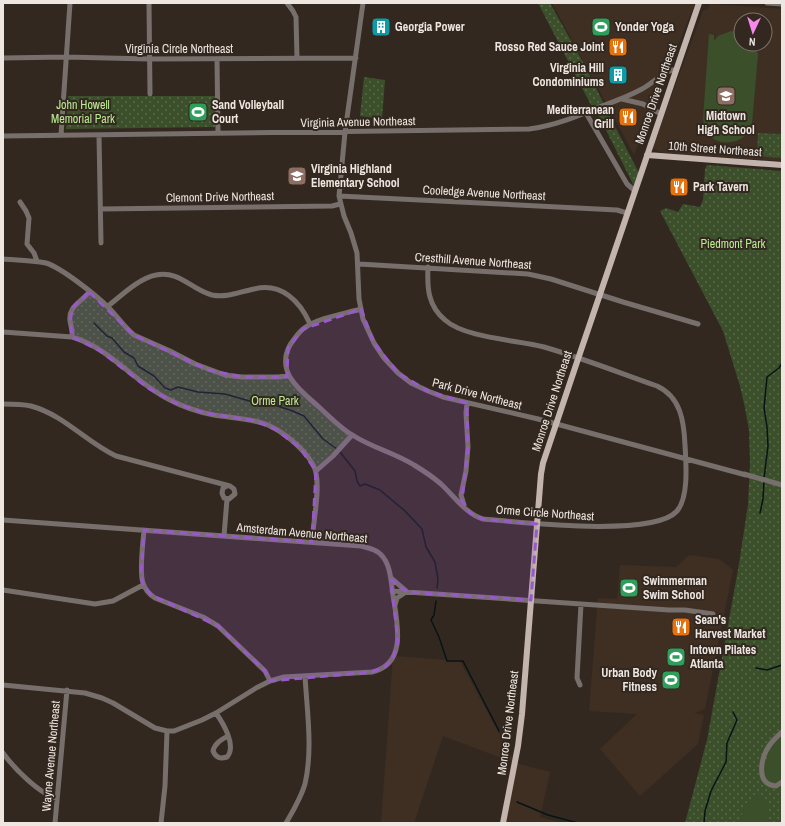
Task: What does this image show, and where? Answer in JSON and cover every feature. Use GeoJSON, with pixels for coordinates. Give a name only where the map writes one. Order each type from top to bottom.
{"type":"FeatureCollection","features":[{"type":"Feature","properties":{"kind":"main road","name":"Monroe Drive Northeast"},"geometry":{"type":"LineString","coordinates":[[503,823],[522,721],[541,474],[599,294],[699,3]]}},
{"type":"Feature","properties":{"kind":"main road","name":"10th Street Northeast"},"geometry":{"type":"LineString","coordinates":[[647,155],[782,164]]}},
{"type":"Feature","properties":{"kind":"street"},"geometry":{"type":"LineString","coordinates":[[61,135],[70,3]]}},
{"type":"Feature","properties":{"kind":"street"},"geometry":{"type":"LineString","coordinates":[[149,3],[150,94]]}},
{"type":"Feature","properties":{"kind":"street"},"geometry":{"type":"LineString","coordinates":[[287,3],[293,10],[296,17],[297,58]]}},
{"type":"Feature","properties":{"kind":"street","name":"Park Drive Northeast"},"geometry":{"type":"LineString","coordinates":[[363,3],[345,132],[339,196],[344,216],[355,242],[358,264],[358,289],[361,309],[366,326],[374,343],[384,358],[398,373],[412,383],[443,397],[556,424],[782,485]]}},
{"type":"Feature","properties":{"kind":"street"},"geometry":{"type":"LineString","coordinates":[[767,3],[782,4]]}},
{"type":"Feature","properties":{"kind":"street","name":"Virginia Circle Northeast"},"geometry":{"type":"LineString","coordinates":[[3,58],[356,58]]}},
{"type":"Feature","properties":{"kind":"street"},"geometry":{"type":"LineString","coordinates":[[217,59],[218,133]]}},
{"type":"Feature","properties":{"kind":"street","name":"Virginia Avenue Northeast"},"geometry":{"type":"LineString","coordinates":[[3,136],[529,129],[556,124],[621,99],[643,89],[669,70],[676,70]]}},
{"type":"Feature","properties":{"kind":"street"},"geometry":{"type":"LineString","coordinates":[[621,99],[638,102],[661,114]]}},
{"type":"Feature","properties":{"kind":"street"},"geometry":{"type":"LineString","coordinates":[[586,113],[627,184],[635,191]]}},
{"type":"Feature","properties":{"kind":"street"},"geometry":{"type":"LineString","coordinates":[[99,135],[101,243]]}},
{"type":"Feature","properties":{"kind":"street","name":"Cooledge Avenue Northeast"},"geometry":{"type":"LineString","coordinates":[[339,196],[617,210],[627,213]]}},
{"type":"Feature","properties":{"kind":"street"},"geometry":{"type":"LineString","coordinates":[[20,202],[29,218],[27,244],[34,254],[37,262]]}},
{"type":"Feature","properties":{"kind":"street","name":"Clemont Drive Northeast"},"geometry":{"type":"LineString","coordinates":[[100,209],[332,206],[340,204]]}},
{"type":"Feature","properties":{"kind":"street"},"geometry":{"type":"LineString","coordinates":[[3,259],[37,262],[58,268],[108,306],[124,326],[134,335],[208,370],[225,375],[242,377],[280,377],[288,375],[286,361],[288,348],[298,334],[310,324],[361,309]]}},
{"type":"Feature","properties":{"kind":"street","name":"Cresthill Avenue Northeast"},"geometry":{"type":"LineString","coordinates":[[358,264],[528,274],[551,279],[698,324]]}},
{"type":"Feature","properties":{"kind":"street","name":"Orme Circle Northeast"},"geometry":{"type":"LineString","coordinates":[[288,375],[297,387],[340,427],[363,442],[406,460],[424,471],[440,483],[473,515],[482,519],[537,524],[607,526],[642,523],[666,518],[676,511],[682,501],[685,487],[685,440],[680,412],[676,402],[669,393],[657,386],[544,347],[465,331],[451,325],[438,314],[431,301],[427,286],[428,267]]}},
{"type":"Feature","properties":{"kind":"street"},"geometry":{"type":"LineString","coordinates":[[108,306],[145,279],[156,275],[167,274],[179,277],[200,291],[216,296],[231,295],[259,288],[268,288],[280,291],[290,296],[298,303],[305,312],[310,324]]}},
{"type":"Feature","properties":{"kind":"street"},"geometry":{"type":"LineString","coordinates":[[72,338],[70,320],[71,311],[76,304],[85,298],[90,292]]}},
{"type":"Feature","properties":{"kind":"street"},"geometry":{"type":"LineString","coordinates":[[3,332],[72,338],[99,350],[148,388],[175,403],[204,412],[256,421],[275,429],[300,448],[309,458],[316,471],[317,485],[312,542]]}},
{"type":"Feature","properties":{"kind":"street"},"geometry":{"type":"LineString","coordinates":[[465,508],[461,495],[466,471],[468,447],[466,412],[467,403]]}},
{"type":"Feature","properties":{"kind":"street"},"geometry":{"type":"LineString","coordinates":[[3,404],[30,406],[55,417],[70,425],[116,456],[223,483],[234,489],[235,494],[232,498],[227,499],[222,496],[222,493],[223,488],[227,486]]}},
{"type":"Feature","properties":{"kind":"street"},"geometry":{"type":"LineString","coordinates":[[316,471],[333,456],[352,435]]}},
{"type":"Feature","properties":{"kind":"street"},"geometry":{"type":"LineString","coordinates":[[224,536],[227,499]]}},
{"type":"Feature","properties":{"kind":"street","name":"Amsterdam Avenue Northeast"},"geometry":{"type":"LineString","coordinates":[[3,520],[361,546],[378,552],[383,557],[387,564],[390,578],[398,628],[398,642],[393,658],[385,667],[379,671],[372,672],[284,677],[270,681],[181,730],[167,732]]}},
{"type":"Feature","properties":{"kind":"street"},"geometry":{"type":"LineString","coordinates":[[144,530],[141,575],[143,585],[148,592],[154,598],[203,617],[218,626],[265,671],[270,681]]}},
{"type":"Feature","properties":{"kind":"street"},"geometry":{"type":"LineString","coordinates":[[390,578],[407,592]]}},
{"type":"Feature","properties":{"kind":"street"},"geometry":{"type":"LineString","coordinates":[[3,590],[95,604],[113,601],[143,585]]}},
{"type":"Feature","properties":{"kind":"street"},"geometry":{"type":"LineString","coordinates":[[392,591],[675,611],[685,610],[713,614]]}},
{"type":"Feature","properties":{"kind":"street"},"geometry":{"type":"LineString","coordinates":[[394,606],[397,598],[407,592]]}},
{"type":"Feature","properties":{"kind":"street"},"geometry":{"type":"LineString","coordinates":[[580,685],[577,678],[581,604]]}},
{"type":"Feature","properties":{"kind":"street"},"geometry":{"type":"LineString","coordinates":[[286,823],[302,793],[305,784],[309,740],[305,676]]}},
{"type":"Feature","properties":{"kind":"street"},"geometry":{"type":"LineString","coordinates":[[3,685],[67,690],[85,693],[102,698],[155,728],[167,732],[165,786],[161,823]]}},
{"type":"Feature","properties":{"kind":"street","name":"Wayne Avenue Northeast"},"geometry":{"type":"LineString","coordinates":[[55,823],[67,690]]}},
{"type":"Feature","properties":{"kind":"street"},"geometry":{"type":"LineString","coordinates":[[216,712],[228,736],[230,754],[227,757],[219,758],[215,756],[213,751],[216,743],[228,736]]}},
{"type":"Feature","properties":{"kind":"street"},"geometry":{"type":"LineString","coordinates":[[782,732],[768,749],[763,761],[762,772],[763,779],[768,784],[776,786],[782,782]]}},
{"type":"Feature","properties":{"kind":"street"},"geometry":{"type":"LineString","coordinates":[[3,753],[10,763],[22,775],[48,795],[57,798]]}},
{"type":"Feature","properties":{"kind":"highlighted area"},"geometry":{"type":"Polygon","coordinates":[[[89,292],[134,335],[208,370],[242,377],[287,377],[288,348],[303,329],[361,309],[374,343],[398,373],[428,391],[467,403],[468,447],[462,501],[470,513],[483,519],[537,524],[531,600],[407,592],[391,580],[398,642],[393,658],[385,667],[372,672],[270,681],[265,671],[218,626],[151,595],[143,585],[141,575],[144,530],[312,542],[316,471],[300,448],[275,429],[255,421],[204,413],[175,403],[148,388],[99,350],[72,337],[70,320],[73,307],[89,292]]]}},
{"type":"Feature","properties":{"kind":"shaded area"},"geometry":{"type":"Polygon","coordinates":[[[552,3],[695,3],[634,155],[552,3]]]}},
{"type":"Feature","properties":{"kind":"shaded area","name":"Midtown High School"},"geometry":{"type":"Polygon","coordinates":[[[710,4],[782,9],[782,161],[663,153],[652,148],[703,11],[708,9],[710,4]]]}},
{"type":"Feature","properties":{"kind":"shaded area"},"geometry":{"type":"Polygon","coordinates":[[[689,555],[719,559],[733,570],[705,709],[694,713],[704,715],[698,744],[640,796],[600,749],[637,714],[589,711],[598,598],[617,599],[620,565],[676,567],[689,555]]]}},
{"type":"Feature","properties":{"kind":"shaded area"},"geometry":{"type":"Polygon","coordinates":[[[393,656],[460,661],[515,763],[443,736],[414,823],[381,823],[393,656]]]}},
{"type":"Feature","properties":{"kind":"shaded area"},"geometry":{"type":"Polygon","coordinates":[[[515,763],[550,772],[540,817],[563,823],[504,823],[515,763]]]}},
{"type":"Feature","properties":{"kind":"green space"},"geometry":{"type":"Polygon","coordinates":[[[538,3],[550,3],[584,64],[604,104],[593,109],[538,3]]]}},
{"type":"Feature","properties":{"kind":"green space"},"geometry":{"type":"Polygon","coordinates":[[[733,31],[733,52],[757,52],[758,54],[752,124],[744,136],[734,142],[717,141],[712,138],[707,132],[703,119],[709,34],[714,35],[714,41],[718,36],[733,31]]]}},
{"type":"Feature","properties":{"kind":"green space"},"geometry":{"type":"Polygon","coordinates":[[[364,77],[385,80],[382,119],[360,116],[364,77]]]}},
{"type":"Feature","properties":{"kind":"green space","name":"John Howell Memorial Park"},"geometry":{"type":"Polygon","coordinates":[[[68,96],[215,96],[215,127],[66,129],[68,96]]]}},
{"type":"Feature","properties":{"kind":"green space"},"geometry":{"type":"Polygon","coordinates":[[[605,107],[639,173],[634,186],[596,111],[605,107]]]}},
{"type":"Feature","properties":{"kind":"green space"},"geometry":{"type":"Polygon","coordinates":[[[758,133],[782,134],[782,158],[757,156],[758,133]]]}},
{"type":"Feature","properties":{"kind":"green space","name":"Piedmont Park"},"geometry":{"type":"Polygon","coordinates":[[[707,165],[782,171],[782,823],[685,823],[707,740],[738,570],[748,505],[750,464],[749,430],[745,408],[740,386],[723,331],[660,211],[666,208],[678,212],[683,204],[700,207],[703,200],[705,169],[707,165]]]}},
{"type":"Feature","properties":{"kind":"green space","name":"Orme Park"},"geometry":{"type":"Polygon","coordinates":[[[92,292],[125,329],[217,371],[250,377],[285,374],[352,434],[316,470],[305,450],[278,428],[242,418],[189,407],[150,388],[98,346],[75,336],[71,324],[74,306],[92,292]]]}},
{"type":"Feature","properties":{"kind":"green space"},"geometry":{"type":"Polygon","coordinates":[[[782,736],[782,778],[774,783],[770,783],[764,776],[765,765],[771,749],[782,736]]]}},
{"type":"Feature","properties":{"kind":"green space"},"geometry":{"type":"Polygon","coordinates":[[[762,796],[767,801],[769,808],[766,823],[741,823],[743,812],[747,805],[755,797],[762,796]]]}},
{"type":"Feature","properties":{"kind":"waterway"},"geometry":{"type":"LineString","coordinates":[[94,323],[107,336],[112,338],[124,352],[134,358],[138,366],[154,376],[165,388],[171,390],[178,387],[198,392],[225,394],[253,402],[271,404],[290,410],[304,416],[323,439],[337,449]]}},
{"type":"Feature","properties":{"kind":"waterway"},"geometry":{"type":"LineString","coordinates":[[764,478],[768,446],[764,408],[767,377],[779,368],[782,363]]}},
{"type":"Feature","properties":{"kind":"waterway"},"geometry":{"type":"LineString","coordinates":[[340,452],[355,471],[357,481],[360,486],[365,484],[380,490],[405,511],[422,529],[426,547],[435,562],[438,579],[437,588]]}},
{"type":"Feature","properties":{"kind":"waterway"},"geometry":{"type":"LineString","coordinates":[[760,513],[763,499],[764,481]]}},
{"type":"Feature","properties":{"kind":"waterway"},"geometry":{"type":"LineString","coordinates":[[436,601],[434,615],[431,620],[439,637],[447,661],[463,661],[499,731]]}},
{"type":"Feature","properties":{"kind":"waterway"},"geometry":{"type":"LineString","coordinates":[[756,668],[767,670],[782,665]]}},
{"type":"Feature","properties":{"kind":"waterway"},"geometry":{"type":"LineString","coordinates":[[704,823],[705,811],[711,791],[726,762],[727,743],[737,720],[733,712]]}},
{"type":"Feature","properties":{"kind":"waterway"},"geometry":{"type":"LineString","coordinates":[[517,802],[548,815],[578,823]]}},
{"type":"Feature","properties":{"kind":"place","name":"Georgia Power"},"geometry":{"type":"Point","coordinates":[381,27]}},
{"type":"Feature","properties":{"kind":"place","name":"Yonder Yoga"},"geometry":{"type":"Point","coordinates":[601,27]}},
{"type":"Feature","properties":{"kind":"place","name":"Rosso Red Sauce Joint"},"geometry":{"type":"Point","coordinates":[618,47]}},
{"type":"Feature","properties":{"kind":"place","name":"Virginia Hill Condominiums"},"geometry":{"type":"Point","coordinates":[618,75]}},
{"type":"Feature","properties":{"kind":"place","name":"Midtown High School"},"geometry":{"type":"Point","coordinates":[726,96]}},
{"type":"Feature","properties":{"kind":"place","name":"Sand Volleyball Court"},"geometry":{"type":"Point","coordinates":[198,112]}},
{"type":"Feature","properties":{"kind":"place","name":"Mediterranean Grill"},"geometry":{"type":"Point","coordinates":[628,117]}},
{"type":"Feature","properties":{"kind":"place","name":"Virginia Highland Elementary School"},"geometry":{"type":"Point","coordinates":[297,176]}},
{"type":"Feature","properties":{"kind":"place","name":"Park Tavern"},"geometry":{"type":"Point","coordinates":[679,187]}},
{"type":"Feature","properties":{"kind":"place","name":"Swimmerman Swim School"},"geometry":{"type":"Point","coordinates":[629,588]}},
{"type":"Feature","properties":{"kind":"place","name":"Sean's Harvest Market"},"geometry":{"type":"Point","coordinates":[681,627]}},
{"type":"Feature","properties":{"kind":"place","name":"Intown Pilates Atlanta"},"geometry":{"type":"Point","coordinates":[676,657]}},
{"type":"Feature","properties":{"kind":"place","name":"Urban Body Fitness"},"geometry":{"type":"Point","coordinates":[671,680]}}]}
